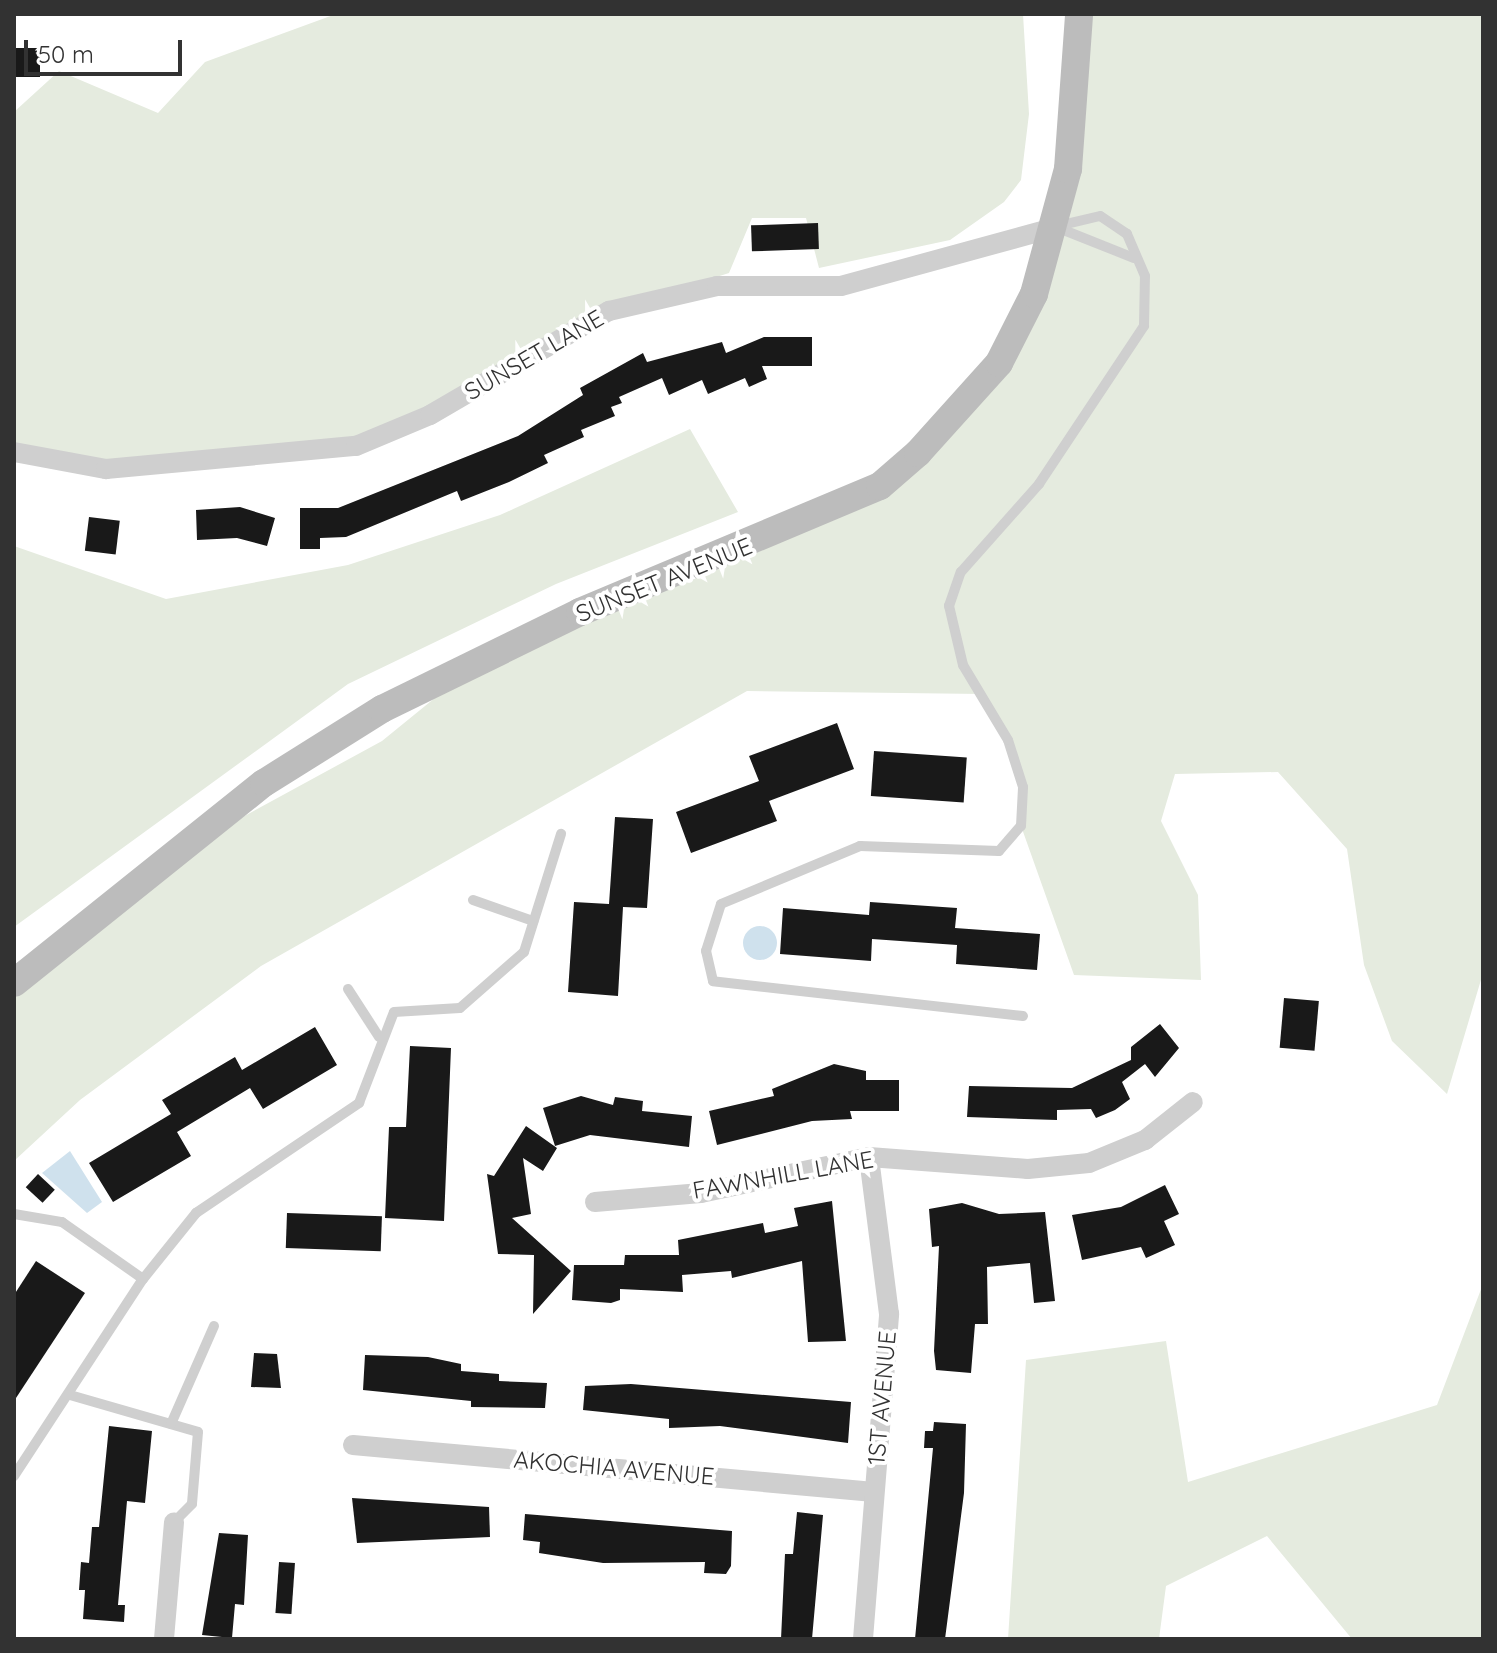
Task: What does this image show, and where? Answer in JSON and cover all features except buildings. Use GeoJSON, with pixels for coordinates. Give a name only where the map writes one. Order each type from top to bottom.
{"type":"FeatureCollection","features":[{"type":"Feature","properties":{"kind":"street","name":"SUNSET AVENUE"},"geometry":{"type":"LineString","coordinates":[[14,983],[251,792],[382,709],[580,612],[880,486],[999,363],[1056,227],[1075,110],[1079,14]]}},
{"type":"Feature","properties":{"kind":"street","name":"SUNSET LANE"},"geometry":{"type":"LineString","coordinates":[[14,452],[106,469],[356,446],[430,415],[609,311],[717,286],[841,286],[1056,227]]}},
{"type":"Feature","properties":{"kind":"street","name":"FAWNHILL LANE"},"geometry":{"type":"LineString","coordinates":[[595,1202],[701,1193],[869,1157],[1028,1169],[1089,1163],[1145,1140],[1193,1102]]}},
{"type":"Feature","properties":{"kind":"street","name":"1ST AVENUE"},"geometry":{"type":"LineString","coordinates":[[863,1639],[889,1314],[869,1157]]}},
{"type":"Feature","properties":{"kind":"street","name":"AKOCHIA AVENUE"},"geometry":{"type":"LineString","coordinates":[[353,1445],[874,1492]]}},
{"type":"Feature","properties":{"kind":"street"},"geometry":{"type":"LineString","coordinates":[[164,1639],[174,1522]]}},
{"type":"Feature","properties":{"kind":"lane"},"geometry":{"type":"LineString","coordinates":[[1023,1016],[713,981],[709,923],[721,904],[860,846],[999,851],[1021,826],[1023,787],[1008,740],[963,665],[950,635],[949,606],[961,572],[1039,484],[1144,326],[1145,276],[1134,258],[1127,234],[1100,216],[1056,227]]}},
{"type":"Feature","properties":{"kind":"lane"},"geometry":{"type":"LineString","coordinates":[[1056,227],[1134,258]]}},
{"type":"Feature","properties":{"kind":"lane"},"geometry":{"type":"LineString","coordinates":[[14,1476],[70,1395],[143,1279],[196,1213],[359,1103],[379,1037],[403,1006],[460,1008],[524,952],[561,834]]}},
{"type":"Feature","properties":{"kind":"lane"},"geometry":{"type":"LineString","coordinates":[[473,900],[533,921]]}},
{"type":"Feature","properties":{"kind":"lane"},"geometry":{"type":"LineString","coordinates":[[348,989],[379,1037]]}},
{"type":"Feature","properties":{"kind":"lane"},"geometry":{"type":"LineString","coordinates":[[14,1214],[62,1222],[143,1279]]}},
{"type":"Feature","properties":{"kind":"lane"},"geometry":{"type":"LineString","coordinates":[[171,1424],[214,1326]]}},
{"type":"Feature","properties":{"kind":"lane"},"geometry":{"type":"LineString","coordinates":[[70,1395],[198,1432],[192,1504],[174,1522]]}},
{"type":"Feature","properties":{"kind":"shaded area"},"geometry":{"type":"Polygon","coordinates":[[[336,14],[1023,14],[1029,114],[1021,180],[1004,202],[950,240],[819,268],[806,218],[752,218],[729,273],[609,311],[394,433],[106,469],[14,452],[14,112],[59,71],[158,113],[205,62],[336,14]]]}},
{"type":"Feature","properties":{"kind":"shaded area"},"geometry":{"type":"Polygon","coordinates":[[[1079,14],[1483,14],[1483,973],[1447,1094],[1392,1041],[1364,965],[1347,849],[1278,772],[1175,774],[1161,821],[1198,895],[1201,980],[1074,975],[1021,826],[1023,787],[1008,740],[982,694],[747,691],[261,966],[80,1100],[14,1161],[14,983],[149,868],[382,741],[484,658],[918,453],[1034,294],[1079,14]]]}},
{"type":"Feature","properties":{"kind":"shaded area"},"geometry":{"type":"Polygon","coordinates":[[[690,429],[738,512],[556,584],[348,684],[14,927],[14,546],[166,599],[348,565],[500,515],[690,429]]]}},
{"type":"Feature","properties":{"kind":"shaded area"},"geometry":{"type":"Polygon","coordinates":[[[1483,1284],[1483,1639],[1352,1639],[1267,1536],[1166,1586],[1159,1639],[1008,1639],[1026,1360],[1166,1341],[1188,1482],[1437,1405],[1483,1284]]]}},
{"type":"Feature","properties":{"kind":"water"},"geometry":{"type":"Polygon","coordinates":[[[760,926],[772,931],[777,943],[772,955],[760,960],[748,955],[743,943],[748,931],[760,926]]]}},
{"type":"Feature","properties":{"kind":"water"},"geometry":{"type":"Polygon","coordinates":[[[70,1151],[102,1202],[87,1213],[42,1173],[70,1151]]]}}]}
